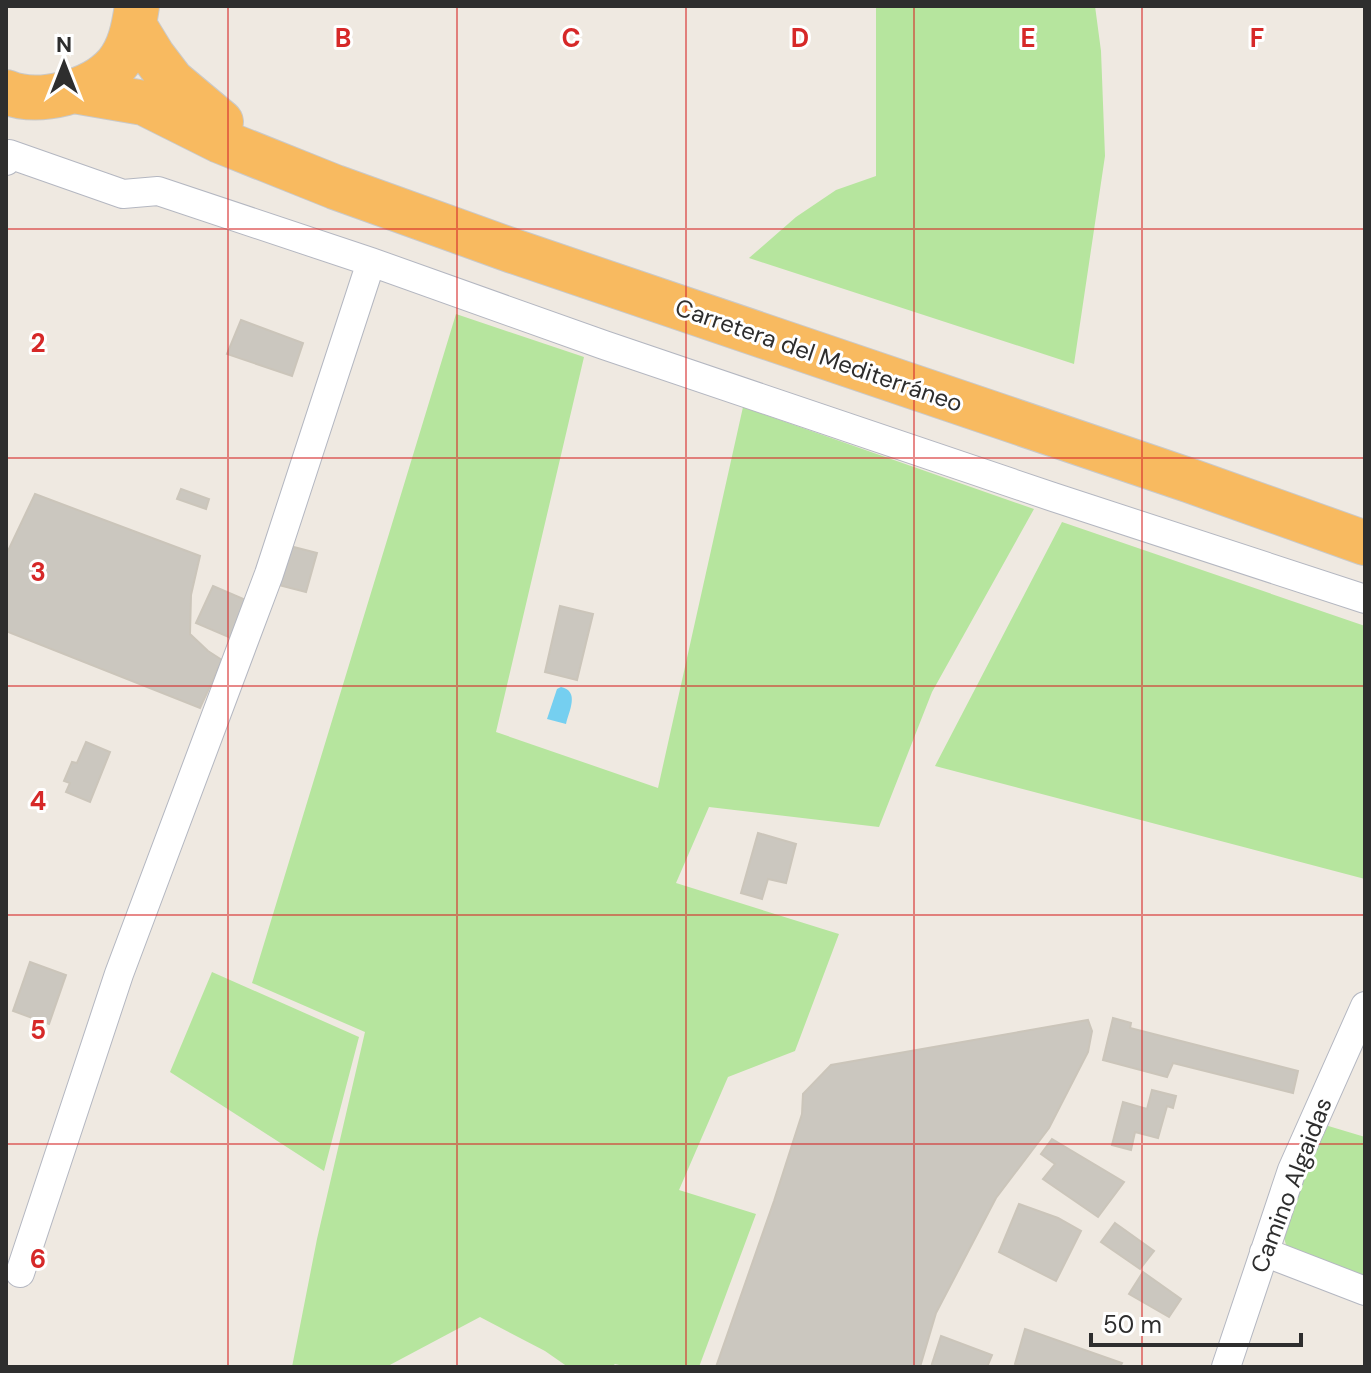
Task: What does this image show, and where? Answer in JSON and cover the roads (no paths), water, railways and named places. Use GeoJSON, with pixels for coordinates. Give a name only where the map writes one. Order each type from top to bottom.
{"type":"FeatureCollection","features":[{"type":"Feature","properties":{"kind":"highway"},"geometry":{"type":"LineString","coordinates":[[6,92],[35,97],[74,91],[101,80],[119,63],[136,16]]}},
{"type":"Feature","properties":{"kind":"highway","name":"Carretera del Mediterráneo"},"geometry":{"type":"LineString","coordinates":[[136,16],[153,56],[172,81],[274,163]]}},
{"type":"Feature","properties":{"kind":"highway","name":"Carretera del Mediterráneo"},"geometry":{"type":"LineString","coordinates":[[74,91],[144,103],[220,141],[274,163],[498,246],[1365,543]]}},
{"type":"Feature","properties":{"kind":"street"},"geometry":{"type":"LineString","coordinates":[[6,161],[9,154],[123,194],[158,191],[1068,502],[1365,599]]}},
{"type":"Feature","properties":{"kind":"street"},"geometry":{"type":"LineString","coordinates":[[20,1273],[119,974],[269,574],[371,262]]}},
{"type":"Feature","properties":{"kind":"street","name":"Camino Algaidas"},"geometry":{"type":"LineString","coordinates":[[1226,1367],[1292,1170],[1365,1006]]}},
{"type":"Feature","properties":{"kind":"street"},"geometry":{"type":"LineString","coordinates":[[1264,1252],[1365,1291]]}},
{"type":"Feature","properties":{"kind":"water"},"geometry":{"type":"Polygon","coordinates":[[[557,689],[567,689],[572,697],[566,724],[547,719],[557,689]]]}}]}
